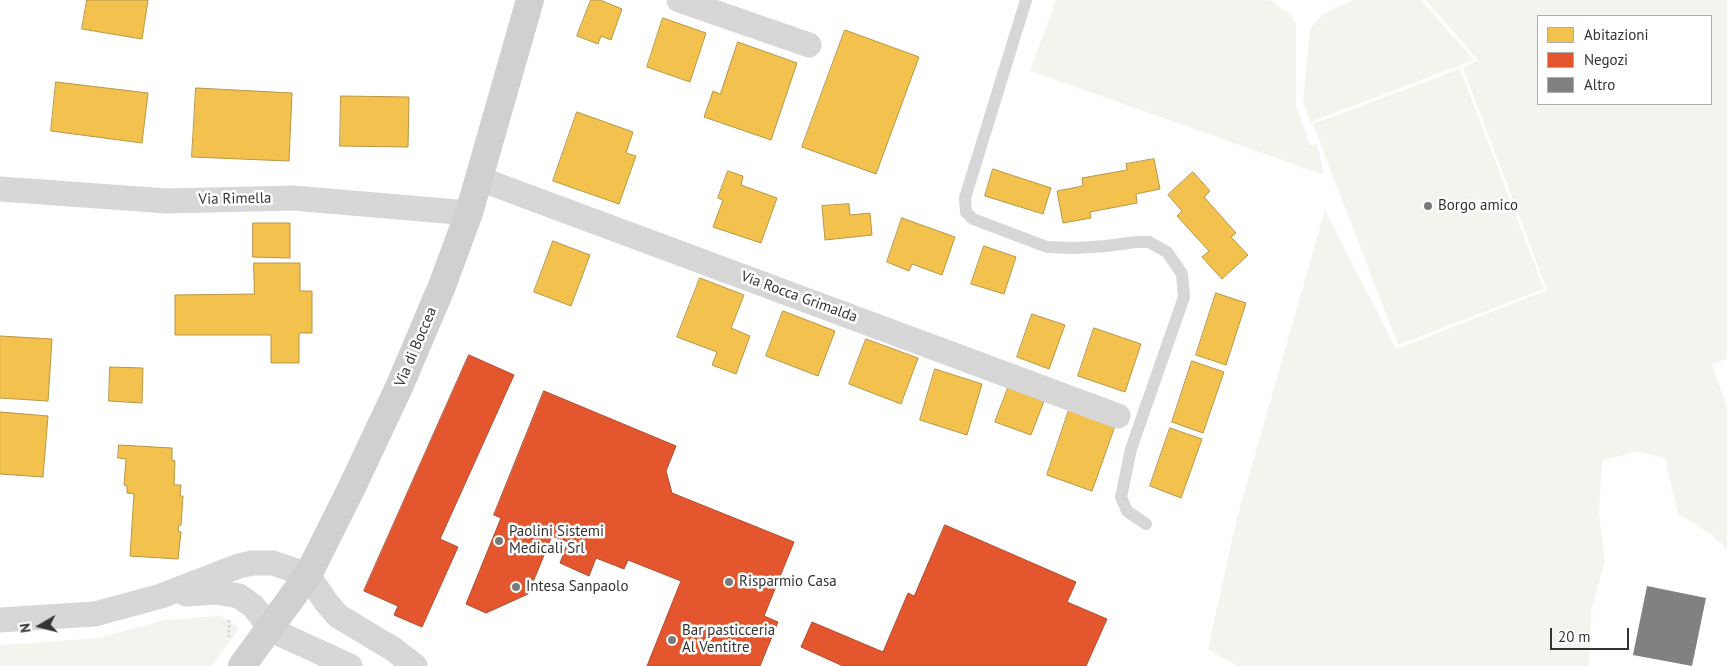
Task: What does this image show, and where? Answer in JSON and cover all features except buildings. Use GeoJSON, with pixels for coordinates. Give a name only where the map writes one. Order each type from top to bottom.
{"type":"FeatureCollection","features":[{"type":"Feature","properties":{"kind":"main road","name":"Via di Boccea"},"geometry":{"type":"LineString","coordinates":[[242,666],[308,575],[353,486],[400,385],[442,286],[469,213],[530,0]]}},
{"type":"Feature","properties":{"kind":"street"},"geometry":{"type":"LineString","coordinates":[[679,0],[809,44]]}},
{"type":"Feature","properties":{"kind":"street","name":"Via Rocca Grimalda"},"geometry":{"type":"LineString","coordinates":[[480,179],[1118,416]]}},
{"type":"Feature","properties":{"kind":"street","name":"Via Rimella"},"geometry":{"type":"LineString","coordinates":[[0,189],[167,201],[293,198],[469,213]]}},
{"type":"Feature","properties":{"kind":"street"},"geometry":{"type":"LineString","coordinates":[[0,620],[95,614],[161,596],[233,568],[252,563],[279,564],[308,575],[338,616],[393,649],[415,666]]}},
{"type":"Feature","properties":{"kind":"street"},"geometry":{"type":"LineString","coordinates":[[161,596],[216,592],[232,594],[246,600],[261,616],[268,629],[350,666]]}},
{"type":"Feature","properties":{"kind":"lane"},"geometry":{"type":"LineString","coordinates":[[1026,0],[965,198],[966,212],[973,219],[1047,246],[1075,248],[1149,242],[1167,252],[1182,274],[1184,297],[1131,449],[1121,497],[1127,511],[1146,524]]}},
{"type":"Feature","properties":{"kind":"shaded area"},"geometry":{"type":"Polygon","coordinates":[[[1056,0],[1269,0],[1289,13],[1296,23],[1296,106],[1310,145],[1317,144],[1324,175],[1030,71],[1056,0]]]}},
{"type":"Feature","properties":{"kind":"shaded area"},"geometry":{"type":"Polygon","coordinates":[[[1353,0],[1421,0],[1474,60],[1310,122],[1303,100],[1310,29],[1323,14],[1353,0]]]}},
{"type":"Feature","properties":{"kind":"shaded area"},"geometry":{"type":"Polygon","coordinates":[[[1426,0],[1727,0],[1727,359],[1712,364],[1727,407],[1727,549],[1712,535],[1678,514],[1665,458],[1637,451],[1602,461],[1599,514],[1605,561],[1591,611],[1589,666],[1237,666],[1208,649],[1237,518],[1325,210],[1396,349],[1547,290],[1463,68],[1478,60],[1426,0]]]}},
{"type":"Feature","properties":{"kind":"shaded area","name":"Borgo amico"},"geometry":{"type":"Polygon","coordinates":[[[1460,69],[1544,289],[1398,345],[1313,124],[1460,69]]]}},
{"type":"Feature","properties":{"kind":"shaded area"},"geometry":{"type":"Polygon","coordinates":[[[220,616],[236,625],[239,629],[212,666],[0,666],[0,645],[99,638],[165,620],[220,616]]]}},
{"type":"Feature","properties":{"kind":"place","name":"Borgo amico"},"geometry":{"type":"Point","coordinates":[1428,206]}},
{"type":"Feature","properties":{"kind":"place","name":"Paolini Sistemi Medicali Srl"},"geometry":{"type":"Point","coordinates":[499,541]}},
{"type":"Feature","properties":{"kind":"place","name":"Risparmio Casa"},"geometry":{"type":"Point","coordinates":[729,582]}},
{"type":"Feature","properties":{"kind":"place","name":"Intesa Sanpaolo"},"geometry":{"type":"Point","coordinates":[516,587]}},
{"type":"Feature","properties":{"kind":"place","name":"Bar pasticceria Al Ventitre"},"geometry":{"type":"Point","coordinates":[672,640]}}]}
